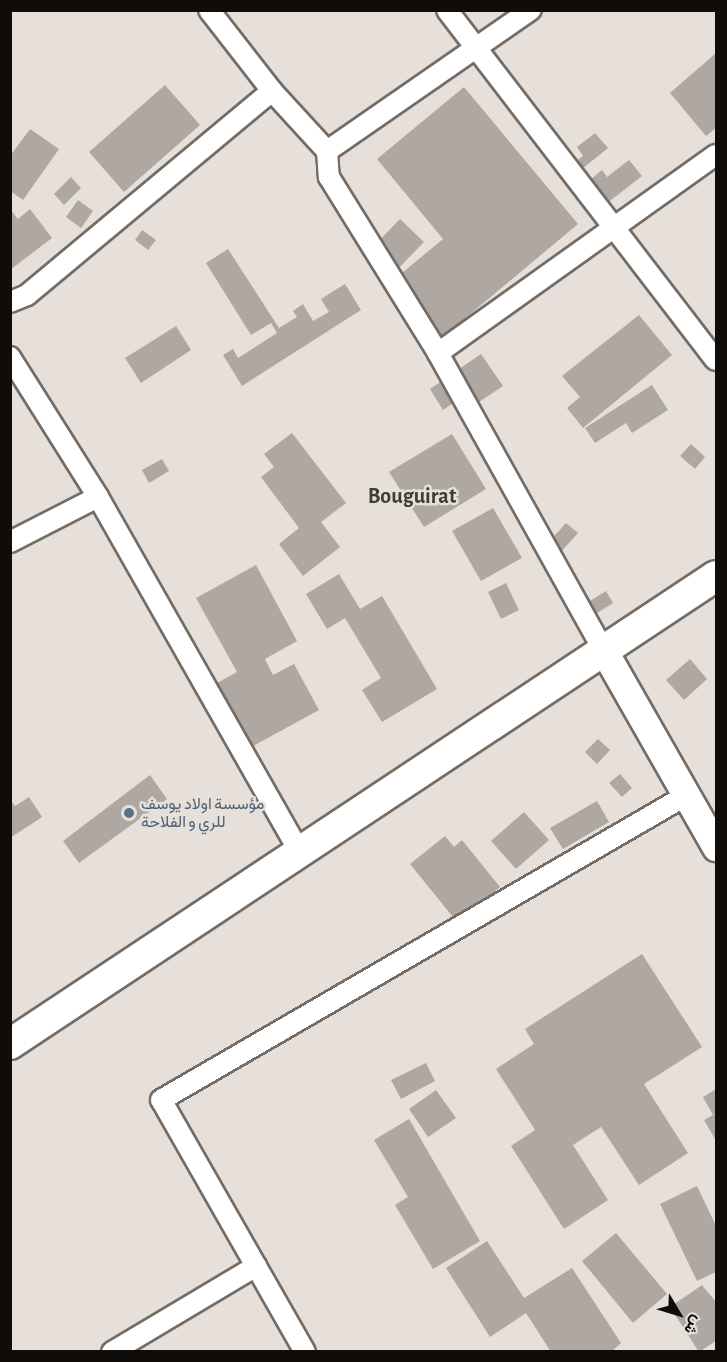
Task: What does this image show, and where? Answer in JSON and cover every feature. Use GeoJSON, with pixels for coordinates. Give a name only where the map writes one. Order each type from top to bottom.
{"type":"FeatureCollection","features":[{"type":"Feature","properties":{"kind":"main road"},"geometry":{"type":"LineString","coordinates":[[10,1044],[717,576]]}},
{"type":"Feature","properties":{"kind":"street"},"geometry":{"type":"LineString","coordinates":[[209,10],[272,91],[327,151],[329,177],[438,352],[604,651],[717,847]]}},
{"type":"Feature","properties":{"kind":"street"},"geometry":{"type":"LineString","coordinates":[[447,10],[717,360]]}},
{"type":"Feature","properties":{"kind":"street"},"geometry":{"type":"LineString","coordinates":[[327,151],[479,49],[531,10]]}},
{"type":"Feature","properties":{"kind":"street"},"geometry":{"type":"LineString","coordinates":[[10,302],[27,296],[272,91]]}},
{"type":"Feature","properties":{"kind":"street"},"geometry":{"type":"LineString","coordinates":[[438,352],[617,229],[717,155]]}},
{"type":"Feature","properties":{"kind":"street"},"geometry":{"type":"LineString","coordinates":[[10,357],[98,497],[300,852]]}},
{"type":"Feature","properties":{"kind":"street"},"geometry":{"type":"LineString","coordinates":[[10,542],[98,497]]}},
{"type":"Feature","properties":{"kind":"street"},"geometry":{"type":"LineString","coordinates":[[305,1352],[161,1101],[687,795]]}},
{"type":"Feature","properties":{"kind":"street"},"geometry":{"type":"LineString","coordinates":[[112,1352],[256,1266]]}},
{"type":"Feature","properties":{"kind":"building"},"geometry":{"type":"Polygon","coordinates":[[[716,53],[716,128],[706,136],[670,93],[716,53]]]}},
{"type":"Feature","properties":{"kind":"building"},"geometry":{"type":"Polygon","coordinates":[[[165,85],[200,125],[124,192],[89,152],[165,85]]]}},
{"type":"Feature","properties":{"kind":"building"},"geometry":{"type":"Polygon","coordinates":[[[464,87],[578,224],[432,346],[384,288],[443,239],[377,159],[464,87]]]}},
{"type":"Feature","properties":{"kind":"building"},"geometry":{"type":"Polygon","coordinates":[[[30,129],[59,149],[23,200],[10,191],[10,156],[30,129]]]}},
{"type":"Feature","properties":{"kind":"building"},"geometry":{"type":"Polygon","coordinates":[[[595,133],[608,148],[582,169],[591,179],[602,170],[607,177],[629,160],[642,176],[602,207],[570,166],[583,156],[577,147],[595,133]]]}},
{"type":"Feature","properties":{"kind":"building"},"geometry":{"type":"Polygon","coordinates":[[[71,177],[81,188],[64,205],[54,194],[71,177]]]}},
{"type":"Feature","properties":{"kind":"building"},"geometry":{"type":"Polygon","coordinates":[[[78,200],[93,211],[81,228],[66,217],[78,200]]]}},
{"type":"Feature","properties":{"kind":"building"},"geometry":{"type":"Polygon","coordinates":[[[10,209],[18,219],[30,209],[52,238],[10,270],[10,209]]]}},
{"type":"Feature","properties":{"kind":"building"},"geometry":{"type":"Polygon","coordinates":[[[400,219],[424,242],[392,275],[368,252],[400,219]]]}},
{"type":"Feature","properties":{"kind":"building"},"geometry":{"type":"Polygon","coordinates":[[[142,230],[156,240],[148,250],[135,240],[142,230]]]}},
{"type":"Feature","properties":{"kind":"building"},"geometry":{"type":"Polygon","coordinates":[[[228,249],[279,328],[297,317],[293,311],[303,304],[313,321],[329,312],[321,299],[345,284],[361,310],[242,386],[223,355],[233,349],[238,358],[277,333],[271,323],[251,335],[206,263],[228,249]]]}},
{"type":"Feature","properties":{"kind":"building"},"geometry":{"type":"Polygon","coordinates":[[[639,315],[672,355],[583,428],[567,408],[580,397],[562,376],[639,315]]]}},
{"type":"Feature","properties":{"kind":"building"},"geometry":{"type":"Polygon","coordinates":[[[176,326],[191,350],[141,383],[125,358],[176,326]]]}},
{"type":"Feature","properties":{"kind":"building"},"geometry":{"type":"Polygon","coordinates":[[[481,354],[503,386],[467,410],[459,399],[443,410],[430,389],[481,354]]]}},
{"type":"Feature","properties":{"kind":"building"},"geometry":{"type":"Polygon","coordinates":[[[652,385],[668,410],[632,433],[626,423],[595,443],[585,428],[652,385]]]}},
{"type":"Feature","properties":{"kind":"building"},"geometry":{"type":"Polygon","coordinates":[[[292,433],[346,503],[321,522],[340,547],[303,576],[279,544],[299,528],[261,477],[274,467],[264,454],[292,433]]]}},
{"type":"Feature","properties":{"kind":"building"},"geometry":{"type":"Polygon","coordinates":[[[452,434],[486,489],[424,527],[389,472],[452,434]]]}},
{"type":"Feature","properties":{"kind":"building"},"geometry":{"type":"Polygon","coordinates":[[[691,444],[705,457],[695,469],[680,456],[691,444]]]}},
{"type":"Feature","properties":{"kind":"building"},"geometry":{"type":"Polygon","coordinates":[[[162,459],[169,471],[149,483],[142,470],[162,459]]]}},
{"type":"Feature","properties":{"kind":"building"},"geometry":{"type":"Polygon","coordinates":[[[493,508],[522,558],[481,581],[452,531],[493,508]]]}},
{"type":"Feature","properties":{"kind":"building"},"geometry":{"type":"Polygon","coordinates":[[[566,523],[578,533],[559,554],[547,544],[566,523]]]}},
{"type":"Feature","properties":{"kind":"building"},"geometry":{"type":"Polygon","coordinates":[[[256,565],[297,641],[265,659],[273,675],[294,664],[319,710],[246,750],[201,692],[237,672],[196,598],[256,565]]]}},
{"type":"Feature","properties":{"kind":"building"},"geometry":{"type":"Polygon","coordinates":[[[339,574],[360,609],[382,596],[437,689],[382,722],[362,690],[381,678],[345,618],[327,629],[306,594],[339,574]]]}},
{"type":"Feature","properties":{"kind":"building"},"geometry":{"type":"Polygon","coordinates":[[[506,583],[519,610],[501,619],[488,592],[506,583]]]}},
{"type":"Feature","properties":{"kind":"building"},"geometry":{"type":"Polygon","coordinates":[[[606,591],[613,603],[597,613],[590,601],[606,591]]]}},
{"type":"Feature","properties":{"kind":"building"},"geometry":{"type":"Polygon","coordinates":[[[690,659],[707,679],[684,700],[666,680],[690,659]]]}},
{"type":"Feature","properties":{"kind":"building"},"geometry":{"type":"Polygon","coordinates":[[[598,739],[610,750],[597,764],[585,752],[598,739]]]}},
{"type":"Feature","properties":{"kind":"building"},"geometry":{"type":"Polygon","coordinates":[[[620,774],[632,788],[622,797],[609,783],[620,774]]]}},
{"type":"Feature","properties":{"kind":"building"},"geometry":{"type":"Polygon","coordinates":[[[150,775],[167,799],[79,863],[63,841],[150,775]]]}},
{"type":"Feature","properties":{"kind":"building"},"geometry":{"type":"Polygon","coordinates":[[[29,797],[42,817],[10,838],[10,800],[15,806],[29,797]]]}},
{"type":"Feature","properties":{"kind":"building"},"geometry":{"type":"Polygon","coordinates":[[[597,801],[609,822],[563,849],[550,828],[597,801]]]}},
{"type":"Feature","properties":{"kind":"building"},"geometry":{"type":"Polygon","coordinates":[[[524,812],[549,840],[516,869],[491,841],[524,812]]]}},
{"type":"Feature","properties":{"kind":"building"},"geometry":{"type":"Polygon","coordinates":[[[445,836],[454,847],[462,840],[500,887],[457,922],[410,864],[445,836]]]}},
{"type":"Feature","properties":{"kind":"building"},"geometry":{"type":"Polygon","coordinates":[[[642,954],[702,1047],[644,1084],[688,1153],[639,1185],[601,1127],[573,1145],[608,1200],[564,1229],[511,1146],[535,1130],[496,1069],[534,1044],[525,1029],[642,954]]]}},
{"type":"Feature","properties":{"kind":"building"},"geometry":{"type":"Polygon","coordinates":[[[426,1063],[435,1081],[401,1099],[391,1080],[426,1063]]]}},
{"type":"Feature","properties":{"kind":"building"},"geometry":{"type":"Polygon","coordinates":[[[716,1089],[715,1139],[704,1120],[713,1115],[703,1097],[716,1089]]]}},
{"type":"Feature","properties":{"kind":"building"},"geometry":{"type":"Polygon","coordinates":[[[436,1090],[456,1118],[428,1137],[409,1109],[436,1090]]]}},
{"type":"Feature","properties":{"kind":"building"},"geometry":{"type":"Polygon","coordinates":[[[409,1119],[480,1241],[433,1269],[395,1205],[408,1197],[374,1140],[409,1119]]]}},
{"type":"Feature","properties":{"kind":"building"},"geometry":{"type":"Polygon","coordinates":[[[697,1186],[716,1226],[716,1272],[697,1281],[660,1204],[697,1186]]]}},
{"type":"Feature","properties":{"kind":"building"},"geometry":{"type":"Polygon","coordinates":[[[616,1233],[667,1294],[633,1323],[582,1261],[616,1233]]]}},
{"type":"Feature","properties":{"kind":"building"},"geometry":{"type":"Polygon","coordinates":[[[487,1241],[524,1298],[572,1268],[621,1343],[611,1352],[551,1352],[526,1313],[490,1337],[446,1268],[487,1241]]]}},
{"type":"Feature","properties":{"kind":"building"},"geometry":{"type":"Polygon","coordinates":[[[702,1285],[716,1302],[716,1341],[699,1352],[670,1307],[702,1285]]]}},
{"type":"Feature","properties":{"kind":"place","name":"مؤسسة اولاد يوسف للري و الفلاحة"},"geometry":{"type":"Point","coordinates":[129,813]}},
{"type":"Feature","properties":{"kind":"district","name":"Bouguirat"},"geometry":{"type":"Point","coordinates":[412,497]}}]}
